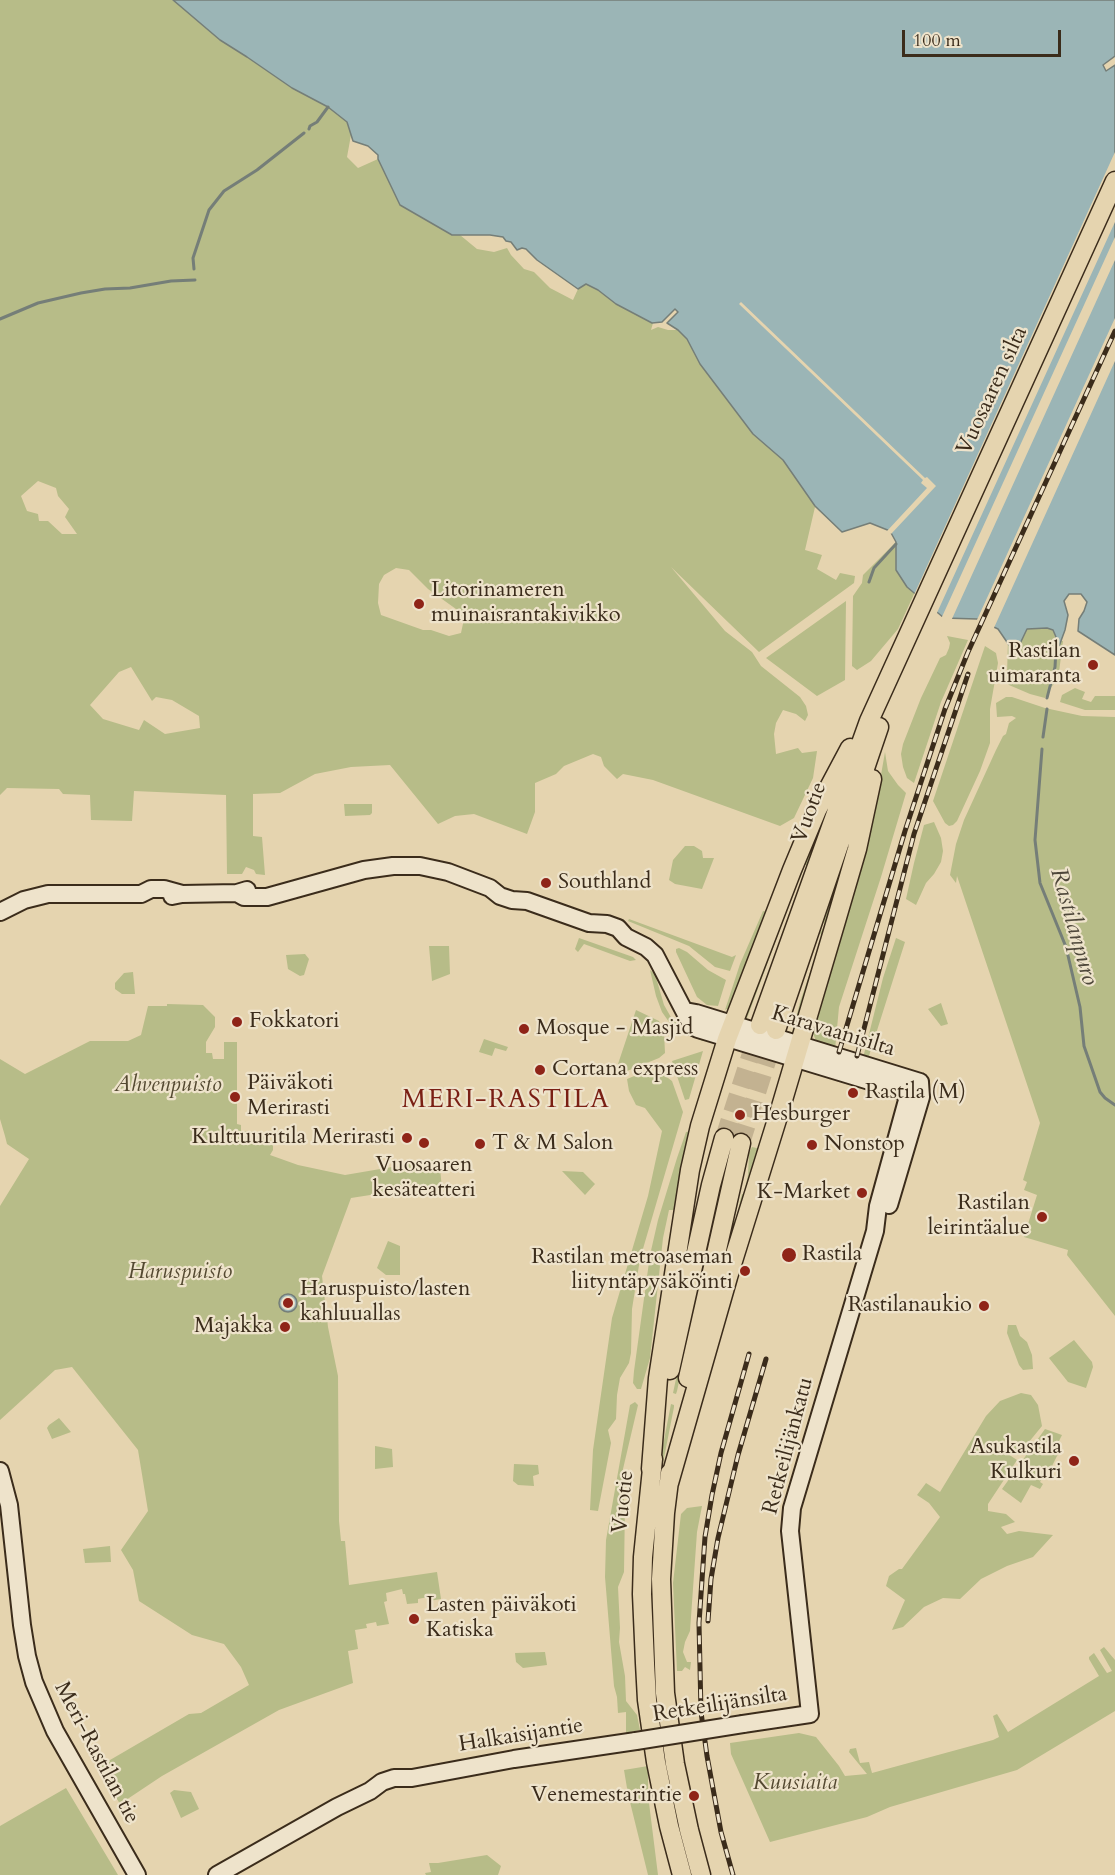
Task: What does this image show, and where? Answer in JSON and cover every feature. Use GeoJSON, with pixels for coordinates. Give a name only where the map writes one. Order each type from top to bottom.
{"type":"FeatureCollection","features":[{"type":"Feature","properties":{"kind":"main road","name":"Vuosaaren silta"},"geometry":{"type":"LineString","coordinates":[[919,623],[1115,181]]}},
{"type":"Feature","properties":{"kind":"main road","name":"Vuosaaren silta"},"geometry":{"type":"LineString","coordinates":[[919,623],[1115,206]]}},
{"type":"Feature","properties":{"kind":"main road","name":"Vuotie"},"geometry":{"type":"LineString","coordinates":[[768,1028],[874,723],[919,623]]}},
{"type":"Feature","properties":{"kind":"main road"},"geometry":{"type":"LineString","coordinates":[[651,1469],[658,1378],[690,1170],[700,1126],[730,1032],[817,810],[844,756],[874,723]]}},
{"type":"Feature","properties":{"kind":"main road"},"geometry":{"type":"LineString","coordinates":[[669,1483],[728,1277],[857,849],[877,755],[874,723]]}},
{"type":"Feature","properties":{"kind":"main road","name":"Vuotie"},"geometry":{"type":"LineString","coordinates":[[682,1875],[656,1762],[647,1691],[642,1593],[643,1557],[651,1469],[683,1312],[711,1185],[732,1140],[681,1406],[669,1483],[661,1579],[665,1693],[675,1764],[688,1830],[701,1875]]}},
{"type":"Feature","properties":{"kind":"street"},"geometry":{"type":"LineString","coordinates":[[0,912],[24,900],[48,894],[141,894],[158,898],[182,894],[237,893],[244,897],[267,897],[364,870],[405,865],[420,866],[448,872],[490,888],[500,896],[527,901],[589,923],[604,934],[615,938],[626,937],[646,947],[655,955],[692,1026],[730,1032]]}},
{"type":"Feature","properties":{"kind":"street","name":"Karavaanisilta"},"geometry":{"type":"LineString","coordinates":[[730,1032],[914,1088]]}},
{"type":"Feature","properties":{"kind":"street","name":"Retkeilijänkatu"},"geometry":{"type":"LineString","coordinates":[[810,1714],[790,1515],[875,1231],[888,1209],[908,1144],[921,1097],[914,1088]]}},
{"type":"Feature","properties":{"kind":"street","name":"Meri-Rastilan tie"},"geometry":{"type":"LineString","coordinates":[[0,1472],[9,1505],[22,1625],[34,1682],[55,1731],[137,1875]]}},
{"type":"Feature","properties":{"kind":"street","name":"Retkeilijänsilta"},"geometry":{"type":"LineString","coordinates":[[636,1741],[810,1714]]}},
{"type":"Feature","properties":{"kind":"street","name":"Halkaisijantie"},"geometry":{"type":"LineString","coordinates":[[217,1875],[337,1807],[370,1791],[398,1787],[412,1778],[514,1759],[636,1741]]}},
{"type":"Feature","properties":{"kind":"green space"},"geometry":{"type":"Polygon","coordinates":[[[0,0],[225,0],[364,132],[353,141],[351,135],[347,157],[358,168],[378,159],[378,155],[372,149],[524,232],[517,250],[503,237],[460,235],[477,249],[494,252],[507,248],[524,269],[534,272],[550,288],[573,300],[578,289],[537,260],[657,309],[651,330],[658,327],[678,330],[687,339],[842,532],[815,507],[805,550],[822,555],[817,569],[836,580],[840,573],[855,576],[854,583],[759,652],[671,567],[725,631],[752,652],[761,666],[800,697],[806,706],[808,715],[805,721],[796,714],[783,710],[776,723],[774,734],[776,754],[798,748],[802,753],[817,751],[813,778],[794,818],[780,826],[653,780],[623,774],[617,779],[604,766],[601,757],[593,754],[564,766],[556,774],[535,783],[535,812],[527,834],[474,814],[455,816],[438,824],[390,765],[351,767],[315,774],[280,793],[253,794],[253,836],[262,837],[265,875],[256,874],[254,870],[246,867],[242,874],[227,874],[226,795],[134,791],[132,821],[91,820],[90,795],[63,794],[59,789],[7,788],[0,795],[0,0]],[[38,481],[21,496],[27,511],[38,514],[39,521],[48,521],[62,534],[77,534],[65,517],[69,509],[58,496],[56,488],[38,481]],[[396,568],[384,575],[379,584],[378,603],[381,615],[423,630],[449,636],[461,633],[464,619],[456,609],[428,589],[409,570],[396,568]],[[131,667],[119,672],[90,705],[103,719],[139,730],[144,720],[165,734],[200,728],[199,716],[172,700],[156,697],[152,701],[131,667]]]}},
{"type":"Feature","properties":{"kind":"green space"},"geometry":{"type":"Polygon","coordinates":[[[895,539],[932,555],[898,629],[871,661],[857,670],[852,666],[853,596],[862,583],[863,575],[896,542],[895,539]]]}},
{"type":"Feature","properties":{"kind":"green space"},"geometry":{"type":"Polygon","coordinates":[[[846,601],[845,680],[817,696],[766,658],[846,601]]]}},
{"type":"Feature","properties":{"kind":"green space"},"geometry":{"type":"Polygon","coordinates":[[[1027,629],[1053,630],[1060,641],[1063,641],[1058,680],[1045,698],[1009,685],[1005,680],[1008,639],[1027,629]]]}},
{"type":"Feature","properties":{"kind":"green space"},"geometry":{"type":"Polygon","coordinates":[[[947,636],[968,640],[941,702],[914,783],[907,778],[903,767],[901,754],[903,744],[940,658],[946,655],[949,648],[950,643],[947,636]]]}},
{"type":"Feature","properties":{"kind":"green space"},"geometry":{"type":"Polygon","coordinates":[[[985,646],[996,653],[998,663],[990,709],[990,743],[957,821],[949,826],[933,801],[985,646]]]}},
{"type":"Feature","properties":{"kind":"green space"},"geometry":{"type":"Polygon","coordinates":[[[1075,688],[1085,692],[1082,699],[1091,702],[1095,696],[1115,696],[1115,710],[1085,710],[1060,702],[1062,695],[1075,688]]]}},
{"type":"Feature","properties":{"kind":"green space"},"geometry":{"type":"Polygon","coordinates":[[[1006,697],[1082,716],[1115,717],[1115,1316],[1067,1255],[1068,1250],[1024,1237],[1037,1195],[1024,1190],[1027,1182],[1023,1180],[1040,1123],[957,876],[956,883],[950,875],[956,844],[964,820],[996,750],[1006,734],[1009,723],[1016,718],[997,717],[996,703],[1006,697]]]}},
{"type":"Feature","properties":{"kind":"green space"},"geometry":{"type":"Polygon","coordinates":[[[885,752],[888,771],[906,793],[839,1007],[835,1050],[816,1041],[811,1028],[878,792],[885,752]]]}},
{"type":"Feature","properties":{"kind":"green space"},"geometry":{"type":"Polygon","coordinates":[[[831,800],[809,865],[805,865],[798,881],[746,1021],[744,1021],[743,1017],[797,874],[831,800]]]}},
{"type":"Feature","properties":{"kind":"green space"},"geometry":{"type":"Polygon","coordinates":[[[344,804],[372,804],[372,813],[345,816],[344,804]]]}},
{"type":"Feature","properties":{"kind":"green space"},"geometry":{"type":"Polygon","coordinates":[[[859,809],[795,1034],[792,1034],[800,1002],[822,937],[820,933],[825,925],[823,918],[859,809]]]}},
{"type":"Feature","properties":{"kind":"green space"},"geometry":{"type":"Polygon","coordinates":[[[934,822],[941,838],[943,851],[941,862],[926,883],[916,905],[906,899],[924,825],[934,822]]]}},
{"type":"Feature","properties":{"kind":"green space"},"geometry":{"type":"Polygon","coordinates":[[[685,846],[694,846],[702,851],[703,858],[714,858],[702,889],[675,884],[669,880],[673,860],[685,846]]]}},
{"type":"Feature","properties":{"kind":"green space"},"geometry":{"type":"Polygon","coordinates":[[[763,911],[769,912],[733,1001],[725,1010],[740,964],[763,911]]]}},
{"type":"Feature","properties":{"kind":"green space"},"geometry":{"type":"Polygon","coordinates":[[[629,919],[732,957],[736,955],[730,971],[715,967],[689,946],[628,921],[629,919]]]}},
{"type":"Feature","properties":{"kind":"green space"},"geometry":{"type":"Polygon","coordinates":[[[579,938],[636,960],[630,961],[584,944],[578,952],[575,949],[579,938]]]}},
{"type":"Feature","properties":{"kind":"green space"},"geometry":{"type":"Polygon","coordinates":[[[896,938],[905,942],[868,1059],[863,1058],[883,978],[896,938]]]}},
{"type":"Feature","properties":{"kind":"green space"},"geometry":{"type":"Polygon","coordinates":[[[429,946],[449,946],[450,974],[432,981],[429,946]]]}},
{"type":"Feature","properties":{"kind":"green space"},"geometry":{"type":"Polygon","coordinates":[[[679,948],[708,970],[726,980],[718,1006],[707,1005],[697,997],[676,952],[679,948]]]}},
{"type":"Feature","properties":{"kind":"green space"},"geometry":{"type":"Polygon","coordinates":[[[305,954],[309,959],[304,975],[300,976],[288,969],[286,955],[305,954]]]}},
{"type":"Feature","properties":{"kind":"green space"},"geometry":{"type":"Polygon","coordinates":[[[650,970],[655,974],[664,1005],[672,1019],[682,1028],[706,1038],[705,1040],[687,1035],[669,1022],[656,996],[650,970]]]}},
{"type":"Feature","properties":{"kind":"green space"},"geometry":{"type":"Polygon","coordinates":[[[133,972],[135,994],[122,994],[115,989],[115,983],[124,973],[133,972]]]}},
{"type":"Feature","properties":{"kind":"green space"},"geometry":{"type":"Polygon","coordinates":[[[941,1003],[948,1024],[941,1026],[928,1009],[941,1003]]]}},
{"type":"Feature","properties":{"kind":"green space","name":"Haruspuisto"},"geometry":{"type":"Polygon","coordinates":[[[167,1004],[203,1005],[215,1017],[215,1027],[206,1042],[206,1053],[212,1053],[213,1059],[224,1059],[224,1042],[237,1042],[237,1124],[241,1125],[241,1131],[270,1134],[273,1150],[270,1155],[298,1165],[345,1175],[439,1159],[442,1188],[428,1186],[351,1198],[322,1276],[328,1327],[338,1376],[339,1521],[341,1541],[345,1541],[349,1585],[437,1572],[441,1599],[429,1601],[428,1597],[418,1599],[418,1603],[407,1604],[402,1589],[386,1593],[387,1601],[384,1602],[389,1624],[377,1626],[376,1622],[366,1624],[367,1628],[355,1630],[358,1649],[348,1651],[353,1683],[279,1710],[162,1776],[120,1804],[98,1767],[189,1714],[201,1713],[249,1685],[241,1667],[224,1644],[192,1635],[139,1601],[133,1570],[121,1550],[148,1511],[138,1450],[72,1367],[55,1370],[0,1420],[0,1206],[29,1159],[7,1144],[0,1119],[0,1059],[25,1074],[90,1041],[128,1041],[141,1035],[148,1006],[167,1006],[167,1004]]]}},
{"type":"Feature","properties":{"kind":"green space"},"geometry":{"type":"Polygon","coordinates":[[[636,1010],[659,1021],[664,1032],[665,1053],[659,1058],[622,1073],[618,1071],[618,1064],[636,1010]]]}},
{"type":"Feature","properties":{"kind":"green space"},"geometry":{"type":"Polygon","coordinates":[[[484,1039],[508,1047],[506,1051],[495,1048],[492,1056],[479,1052],[484,1039]]]}},
{"type":"Feature","properties":{"kind":"green space"},"geometry":{"type":"Polygon","coordinates":[[[703,1051],[689,1099],[685,1100],[672,1061],[703,1051]]]}},
{"type":"Feature","properties":{"kind":"green space"},"geometry":{"type":"Polygon","coordinates":[[[644,1072],[664,1075],[672,1081],[683,1112],[640,1259],[632,1309],[631,1353],[629,1363],[620,1378],[616,1419],[608,1430],[611,1443],[598,1511],[590,1510],[593,1450],[612,1318],[648,1196],[662,1131],[645,1108],[636,1105],[629,1091],[627,1079],[644,1072]]]}},
{"type":"Feature","properties":{"kind":"green space"},"geometry":{"type":"Polygon","coordinates":[[[691,1131],[675,1210],[669,1210],[663,1238],[650,1358],[641,1389],[637,1389],[633,1383],[634,1371],[650,1255],[677,1158],[686,1132],[691,1131]]]}},
{"type":"Feature","properties":{"kind":"green space"},"geometry":{"type":"Polygon","coordinates":[[[735,1142],[715,1217],[676,1394],[673,1393],[710,1220],[729,1145],[735,1142]]]}},
{"type":"Feature","properties":{"kind":"green space"},"geometry":{"type":"Polygon","coordinates":[[[752,1147],[761,1149],[715,1297],[728,1230],[733,1220],[736,1221],[742,1194],[744,1194],[749,1153],[752,1147]]]}},
{"type":"Feature","properties":{"kind":"green space"},"geometry":{"type":"Polygon","coordinates":[[[562,1171],[583,1172],[595,1184],[585,1195],[562,1171]]]}},
{"type":"Feature","properties":{"kind":"green space"},"geometry":{"type":"Polygon","coordinates":[[[388,1241],[400,1246],[400,1275],[386,1275],[377,1268],[388,1241]]]}},
{"type":"Feature","properties":{"kind":"green space"},"geometry":{"type":"Polygon","coordinates":[[[1008,1325],[1016,1325],[1020,1336],[1027,1342],[1032,1355],[1033,1369],[1023,1370],[1019,1365],[1007,1333],[1008,1325]]]}},
{"type":"Feature","properties":{"kind":"green space"},"geometry":{"type":"Polygon","coordinates":[[[1074,1340],[1092,1362],[1093,1367],[1086,1388],[1068,1382],[1049,1358],[1074,1340]]]}},
{"type":"Feature","properties":{"kind":"green space"},"geometry":{"type":"Polygon","coordinates":[[[1021,1393],[1031,1395],[1038,1405],[1042,1426],[1024,1448],[1008,1454],[1017,1460],[988,1504],[988,1511],[1006,1514],[1015,1522],[1001,1527],[1007,1534],[1019,1531],[1053,1535],[1033,1557],[1007,1566],[981,1579],[960,1599],[943,1598],[924,1607],[903,1627],[892,1630],[905,1600],[886,1586],[889,1576],[902,1569],[940,1517],[929,1503],[917,1495],[926,1483],[940,1492],[986,1416],[1000,1401],[1021,1393]]]}},
{"type":"Feature","properties":{"kind":"green space"},"geometry":{"type":"Polygon","coordinates":[[[635,1402],[638,1405],[623,1469],[624,1572],[618,1587],[619,1642],[625,1676],[626,1701],[637,1715],[640,1730],[626,1733],[626,1712],[618,1713],[614,1686],[605,1577],[606,1540],[630,1405],[635,1402]]]}},
{"type":"Feature","properties":{"kind":"green space"},"geometry":{"type":"Polygon","coordinates":[[[671,1404],[674,1407],[663,1463],[659,1500],[661,1728],[658,1728],[651,1628],[651,1551],[658,1471],[671,1404]]]}},
{"type":"Feature","properties":{"kind":"green space"},"geometry":{"type":"Polygon","coordinates":[[[59,1418],[71,1432],[52,1439],[47,1428],[59,1418]]]}},
{"type":"Feature","properties":{"kind":"green space"},"geometry":{"type":"Polygon","coordinates":[[[1045,1429],[1062,1435],[1058,1443],[1062,1446],[1050,1470],[1047,1469],[1040,1482],[1043,1484],[1040,1489],[1031,1485],[1021,1503],[1002,1489],[1045,1429]]]}},
{"type":"Feature","properties":{"kind":"green space"},"geometry":{"type":"Polygon","coordinates":[[[375,1446],[392,1449],[393,1467],[375,1469],[375,1446]]]}},
{"type":"Feature","properties":{"kind":"green space"},"geometry":{"type":"Polygon","coordinates":[[[514,1464],[538,1465],[539,1474],[533,1476],[534,1486],[518,1485],[513,1481],[514,1464]]]}},
{"type":"Feature","properties":{"kind":"green space"},"geometry":{"type":"Polygon","coordinates":[[[702,1506],[697,1532],[690,1631],[683,1652],[687,1662],[691,1662],[690,1670],[685,1667],[682,1671],[677,1671],[673,1583],[681,1514],[687,1508],[702,1506]]]}},
{"type":"Feature","properties":{"kind":"green space"},"geometry":{"type":"Polygon","coordinates":[[[110,1546],[111,1562],[85,1563],[83,1549],[110,1546]]]}},
{"type":"Feature","properties":{"kind":"green space","name":"Kuusiaita"},"geometry":{"type":"Polygon","coordinates":[[[1104,1647],[1115,1660],[1115,1711],[1017,1770],[890,1807],[867,1817],[770,1842],[731,1754],[730,1743],[799,1733],[816,1737],[845,1776],[867,1774],[849,1752],[850,1749],[856,1748],[860,1763],[869,1762],[872,1773],[993,1740],[999,1737],[993,1716],[997,1714],[1008,1732],[1099,1676],[1089,1659],[1094,1653],[1107,1673],[1112,1671],[1100,1650],[1104,1647]]]}},
{"type":"Feature","properties":{"kind":"green space"},"geometry":{"type":"Polygon","coordinates":[[[545,1652],[547,1665],[523,1668],[516,1662],[515,1653],[545,1652]]]}},
{"type":"Feature","properties":{"kind":"green space"},"geometry":{"type":"Polygon","coordinates":[[[648,1766],[648,1795],[658,1875],[648,1875],[624,1770],[648,1766]]]}},
{"type":"Feature","properties":{"kind":"green space"},"geometry":{"type":"Polygon","coordinates":[[[66,1788],[118,1875],[0,1875],[0,1826],[66,1788]]]}},
{"type":"Feature","properties":{"kind":"green space"},"geometry":{"type":"Polygon","coordinates":[[[174,1790],[191,1792],[199,1809],[181,1818],[170,1793],[174,1790]]]}},
{"type":"Feature","properties":{"kind":"green space"},"geometry":{"type":"Polygon","coordinates":[[[487,1855],[501,1866],[498,1875],[426,1875],[425,1873],[431,1872],[429,1863],[487,1855]]]}},
{"type":"Feature","properties":{"kind":"water"},"geometry":{"type":"Polygon","coordinates":[[[173,0],[1115,0],[1115,56],[1103,65],[1106,71],[1115,65],[1115,655],[1078,631],[1079,619],[1087,602],[1081,594],[1069,594],[1064,601],[1068,615],[1058,649],[1054,648],[1056,637],[1053,630],[1047,628],[1027,629],[1018,648],[1009,645],[998,629],[977,619],[944,618],[907,587],[896,570],[896,542],[890,531],[870,523],[842,532],[815,506],[783,460],[753,434],[700,364],[687,339],[667,323],[678,312],[675,309],[662,322],[652,323],[616,304],[586,284],[578,289],[537,260],[526,249],[517,250],[503,237],[452,235],[400,205],[378,155],[368,146],[353,141],[347,122],[328,107],[292,88],[220,40],[173,0]]]}},
{"type":"Feature","properties":{"kind":"water","name":"Haruspuisto/lasten kahluuallas"},"geometry":{"type":"Polygon","coordinates":[[[288,1294],[294,1297],[297,1303],[294,1309],[288,1312],[282,1309],[279,1303],[282,1297],[288,1294]]]}},
{"type":"Feature","properties":{"kind":"pier"},"geometry":{"type":"Polygon","coordinates":[[[1115,152],[1115,222],[936,615],[913,597],[1115,152]]]}},
{"type":"Feature","properties":{"kind":"pier"},"geometry":{"type":"Polygon","coordinates":[[[1115,237],[1115,260],[951,621],[943,620],[941,619],[1115,237]]]}},
{"type":"Feature","properties":{"kind":"pier"},"geometry":{"type":"Polygon","coordinates":[[[741,302],[936,486],[891,534],[887,531],[927,488],[921,483],[923,480],[739,304],[741,302]]]}},
{"type":"Feature","properties":{"kind":"pier"},"geometry":{"type":"Polygon","coordinates":[[[1115,318],[1115,361],[993,630],[976,622],[1115,318]]]}},
{"type":"Feature","properties":{"kind":"waterway"},"geometry":{"type":"LineString","coordinates":[[309,129],[328,107]]}},
{"type":"Feature","properties":{"kind":"waterway"},"geometry":{"type":"LineString","coordinates":[[194,269],[193,258],[209,210],[224,191],[257,170],[304,133]]}},
{"type":"Feature","properties":{"kind":"waterway"},"geometry":{"type":"LineString","coordinates":[[0,319],[38,303],[81,293],[195,280]]}},
{"type":"Feature","properties":{"kind":"waterway"},"geometry":{"type":"LineString","coordinates":[[869,582],[874,568],[896,544]]}},
{"type":"Feature","properties":{"kind":"waterway","name":"Rastilanpuro"},"geometry":{"type":"LineString","coordinates":[[1047,698],[1055,667],[1056,649]]}},
{"type":"Feature","properties":{"kind":"waterway","name":"Rastilanpuro"},"geometry":{"type":"LineString","coordinates":[[1043,737],[1047,709]]}},
{"type":"Feature","properties":{"kind":"waterway","name":"Rastilanpuro"},"geometry":{"type":"LineString","coordinates":[[1042,749],[1035,840],[1040,883],[1066,947],[1080,1007],[1084,1046],[1100,1092],[1115,1105]]}},
{"type":"Feature","properties":{"kind":"tunnel"},"geometry":{"type":"LineString","coordinates":[[724,1138],[758,1032]]}},
{"type":"Feature","properties":{"kind":"tunnel"},"geometry":{"type":"LineString","coordinates":[[741,1143],[775,1036]]}},
{"type":"Feature","properties":{"kind":"railway"},"geometry":{"type":"LineString","coordinates":[[839,1052],[905,831],[945,709],[968,652],[1115,331]]}},
{"type":"Feature","properties":{"kind":"railway"},"geometry":{"type":"LineString","coordinates":[[857,1056],[914,834],[968,674]]}},
{"type":"Feature","properties":{"kind":"railway"},"geometry":{"type":"LineString","coordinates":[[733,1875],[721,1832],[701,1712],[699,1623],[705,1537],[712,1495],[721,1453],[749,1354]]}},
{"type":"Feature","properties":{"kind":"railway"},"geometry":{"type":"LineString","coordinates":[[708,1621],[711,1579],[718,1538],[738,1455],[766,1359]]}},
{"type":"Feature","properties":{"kind":"place","name":"Litorinameren muinaisrantakivikko"},"geometry":{"type":"Point","coordinates":[419,604]}},
{"type":"Feature","properties":{"kind":"place","name":"Rastilan uimaranta"},"geometry":{"type":"Point","coordinates":[1093,665]}},
{"type":"Feature","properties":{"kind":"place","name":"Southland"},"geometry":{"type":"Point","coordinates":[546,883]}},
{"type":"Feature","properties":{"kind":"place","name":"Fokkatori"},"geometry":{"type":"Point","coordinates":[237,1022]}},
{"type":"Feature","properties":{"kind":"place","name":"Mosque - Masjid"},"geometry":{"type":"Point","coordinates":[524,1029]}},
{"type":"Feature","properties":{"kind":"place","name":"Cortana express"},"geometry":{"type":"Point","coordinates":[540,1070]}},
{"type":"Feature","properties":{"kind":"place","name":"Rastila (M)"},"geometry":{"type":"Point","coordinates":[853,1093]}},
{"type":"Feature","properties":{"kind":"place","name":"Päiväkoti Merirasti"},"geometry":{"type":"Point","coordinates":[235,1097]}},
{"type":"Feature","properties":{"kind":"place","name":"Hesburger"},"geometry":{"type":"Point","coordinates":[740,1115]}},
{"type":"Feature","properties":{"kind":"place","name":"Kulttuuritila Merirasti"},"geometry":{"type":"Point","coordinates":[407,1138]}},
{"type":"Feature","properties":{"kind":"place","name":"Vuosaaren kesäteatteri"},"geometry":{"type":"Point","coordinates":[424,1143]}},
{"type":"Feature","properties":{"kind":"place","name":"T & M Salon"},"geometry":{"type":"Point","coordinates":[480,1144]}},
{"type":"Feature","properties":{"kind":"place","name":"Nonstop"},"geometry":{"type":"Point","coordinates":[812,1145]}},
{"type":"Feature","properties":{"kind":"place","name":"K-Market"},"geometry":{"type":"Point","coordinates":[862,1193]}},
{"type":"Feature","properties":{"kind":"place","name":"Rastilan leirintäalue"},"geometry":{"type":"Point","coordinates":[1042,1217]}},
{"type":"Feature","properties":{"kind":"place","name":"Rastila"},"geometry":{"type":"Point","coordinates":[789,1255]}},
{"type":"Feature","properties":{"kind":"place","name":"Rastilan metroaseman liityntäpysäköinti"},"geometry":{"type":"Point","coordinates":[745,1271]}},
{"type":"Feature","properties":{"kind":"place","name":"Haruspuisto/lasten kahluuallas"},"geometry":{"type":"Point","coordinates":[288,1303]}},
{"type":"Feature","properties":{"kind":"place","name":"Rastilanaukio"},"geometry":{"type":"Point","coordinates":[984,1306]}},
{"type":"Feature","properties":{"kind":"place","name":"Majakka"},"geometry":{"type":"Point","coordinates":[285,1327]}},
{"type":"Feature","properties":{"kind":"place","name":"Asukastila Kulkuri"},"geometry":{"type":"Point","coordinates":[1074,1461]}},
{"type":"Feature","properties":{"kind":"place","name":"Lasten päiväkoti Katiska"},"geometry":{"type":"Point","coordinates":[414,1619]}},
{"type":"Feature","properties":{"kind":"place","name":"Venemestarintie"},"geometry":{"type":"Point","coordinates":[694,1796]}},
{"type":"Feature","properties":{"kind":"district","name":"MERI-RASTILA"},"geometry":{"type":"Point","coordinates":[506,1101]}},
{"type":"Feature","properties":{"kind":"park label","name":"Ahvenpuisto"},"geometry":{"type":"Point","coordinates":[168,1086]}}]}
